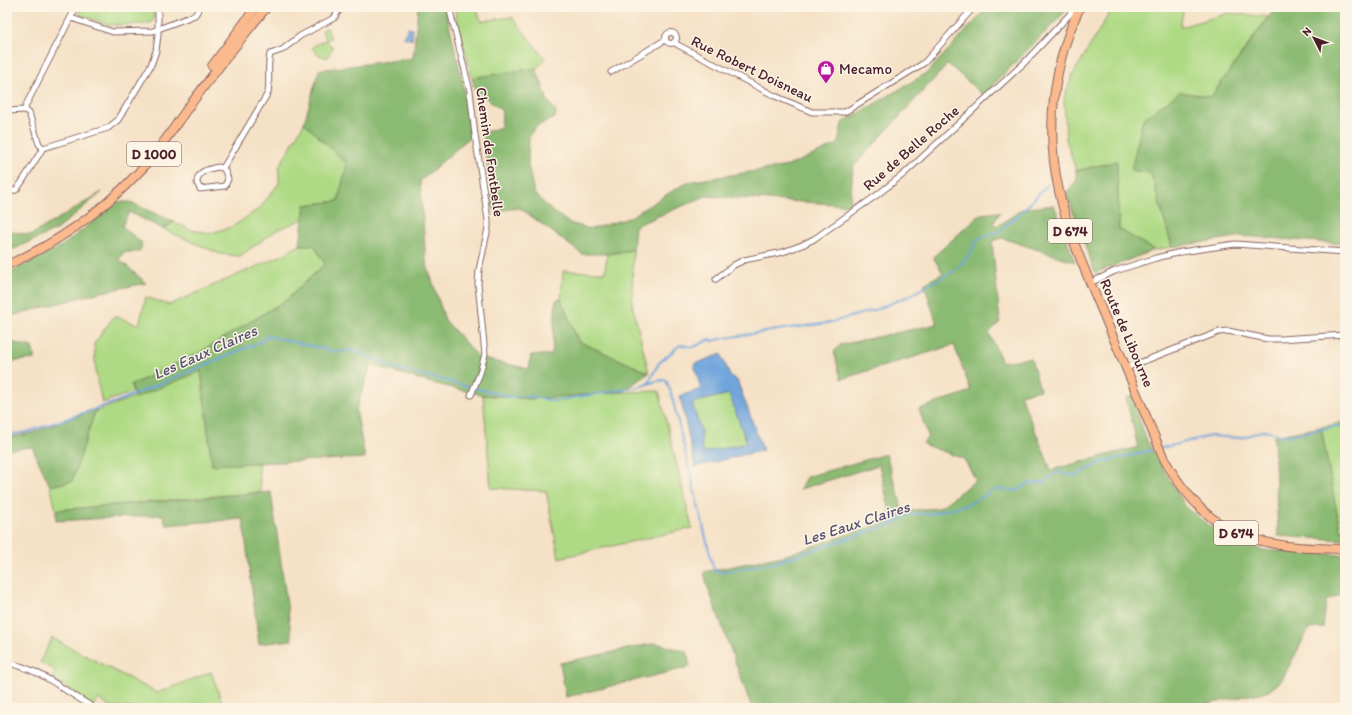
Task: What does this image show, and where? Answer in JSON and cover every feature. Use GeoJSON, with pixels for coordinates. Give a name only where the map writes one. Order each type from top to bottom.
{"type":"FeatureCollection","features":[{"type":"Feature","properties":{"kind":"main road","name":"D 1000"},"geometry":{"type":"LineString","coordinates":[[7,260],[52,237],[81,216],[132,174],[170,126],[256,7]]}},
{"type":"Feature","properties":{"kind":"main road","name":"D 1000"},"geometry":{"type":"LineString","coordinates":[[7,265],[52,242],[112,198],[139,173],[154,155],[222,62],[267,7]]}},
{"type":"Feature","properties":{"kind":"main road","name":"Route de Libourne"},"geometry":{"type":"LineString","coordinates":[[1079,9],[1059,67],[1055,88],[1052,133],[1054,163],[1061,199],[1074,240],[1090,283],[1162,454],[1179,484],[1194,503],[1207,515],[1238,534],[1282,546],[1345,549]]}},
{"type":"Feature","properties":{"kind":"street"},"geometry":{"type":"LineString","coordinates":[[25,110],[26,105],[76,7]]}},
{"type":"Feature","properties":{"kind":"street"},"geometry":{"type":"LineString","coordinates":[[7,191],[16,190],[43,148],[108,128],[118,120],[151,65],[156,51],[158,7]]}},
{"type":"Feature","properties":{"kind":"street"},"geometry":{"type":"LineString","coordinates":[[71,18],[113,32],[153,31],[195,15],[200,7]]}},
{"type":"Feature","properties":{"kind":"street"},"geometry":{"type":"LineString","coordinates":[[222,168],[268,93],[268,66],[270,54],[282,50],[300,36],[334,18],[341,7]]}},
{"type":"Feature","properties":{"kind":"street","name":"Chemin de Fontbelle"},"geometry":{"type":"LineString","coordinates":[[449,7],[470,91],[488,220],[488,228],[479,270],[478,284],[485,354],[472,394]]}},
{"type":"Feature","properties":{"kind":"street","name":"Rue Robert Doisneau"},"geometry":{"type":"LineString","coordinates":[[674,42],[775,96],[812,112],[845,112],[924,63],[974,7]]}},
{"type":"Feature","properties":{"kind":"street","name":"Rue de Belle Roche"},"geometry":{"type":"LineString","coordinates":[[716,279],[734,265],[744,260],[783,252],[814,239],[877,195],[905,172],[1024,64],[1072,12],[1079,9]]}},
{"type":"Feature","properties":{"kind":"street"},"geometry":{"type":"LineString","coordinates":[[611,72],[665,40],[666,34],[671,32],[674,33],[676,37],[674,42],[670,44],[665,40]]}},
{"type":"Feature","properties":{"kind":"street"},"geometry":{"type":"LineString","coordinates":[[7,111],[25,110],[29,113],[39,144],[43,148]]}},
{"type":"Feature","properties":{"kind":"street"},"geometry":{"type":"LineString","coordinates":[[222,168],[228,179],[225,186],[200,189],[197,179],[202,171],[222,168]]}},
{"type":"Feature","properties":{"kind":"street"},"geometry":{"type":"LineString","coordinates":[[1090,283],[1115,271],[1156,258],[1181,252],[1235,244],[1345,252]]}},
{"type":"Feature","properties":{"kind":"street"},"geometry":{"type":"LineString","coordinates":[[1126,368],[1219,332],[1228,331],[1268,339],[1345,335]]}},
{"type":"Feature","properties":{"kind":"street"},"geometry":{"type":"LineString","coordinates":[[7,663],[34,671],[53,681],[91,706]]}},
{"type":"Feature","properties":{"kind":"green space"},"geometry":{"type":"Polygon","coordinates":[[[80,7],[153,7],[154,17],[153,21],[149,24],[110,25],[80,15],[80,7]]]}},
{"type":"Feature","properties":{"kind":"green space"},"geometry":{"type":"Polygon","coordinates":[[[418,7],[445,7],[463,83],[470,137],[420,181],[426,262],[445,320],[479,358],[529,369],[531,355],[552,355],[556,300],[561,299],[578,341],[649,373],[622,392],[530,399],[483,395],[436,384],[371,365],[356,410],[365,458],[212,465],[201,371],[135,398],[131,385],[199,353],[286,300],[325,264],[314,245],[300,245],[305,205],[338,201],[347,164],[304,123],[319,70],[413,58],[418,7]]]}},
{"type":"Feature","properties":{"kind":"green space"},"geometry":{"type":"Polygon","coordinates":[[[454,7],[476,7],[481,21],[512,17],[546,60],[536,68],[472,78],[454,7]]]}},
{"type":"Feature","properties":{"kind":"green space"},"geometry":{"type":"Polygon","coordinates":[[[988,7],[1070,7],[983,95],[948,64],[853,167],[850,205],[706,196],[635,226],[633,250],[607,254],[582,254],[520,208],[494,211],[483,133],[501,127],[502,111],[475,89],[472,78],[536,68],[547,99],[556,112],[555,118],[537,126],[529,136],[528,165],[534,193],[551,210],[569,223],[591,229],[629,218],[687,182],[788,166],[838,144],[842,123],[927,73],[988,7]]]}},
{"type":"Feature","properties":{"kind":"green space"},"geometry":{"type":"Polygon","coordinates":[[[1113,7],[1184,7],[1180,27],[1229,13],[1268,17],[1211,97],[1180,92],[1151,174],[1172,247],[1154,250],[1119,229],[1117,161],[1076,171],[1066,139],[1064,98],[1072,76],[1113,7]]]}},
{"type":"Feature","properties":{"kind":"green space"},"geometry":{"type":"Polygon","coordinates":[[[1276,7],[1345,7],[1345,244],[1243,236],[1172,247],[1151,174],[1131,170],[1143,119],[1180,92],[1211,97],[1276,7]]]}},
{"type":"Feature","properties":{"kind":"green space"},"geometry":{"type":"Polygon","coordinates":[[[327,28],[331,38],[326,40],[322,30],[327,28]]]}},
{"type":"Feature","properties":{"kind":"green space"},"geometry":{"type":"Polygon","coordinates":[[[325,40],[333,47],[327,58],[317,54],[312,47],[325,40]]]}},
{"type":"Feature","properties":{"kind":"green space"},"geometry":{"type":"Polygon","coordinates":[[[304,123],[347,164],[338,201],[305,205],[303,219],[277,230],[240,256],[220,254],[163,229],[174,222],[191,230],[210,233],[232,227],[260,208],[279,183],[279,167],[304,123]]]}},
{"type":"Feature","properties":{"kind":"green space"},"geometry":{"type":"Polygon","coordinates":[[[1117,161],[1119,229],[1154,250],[1095,273],[1066,193],[1076,181],[1076,171],[1117,161]]]}},
{"type":"Feature","properties":{"kind":"green space"},"geometry":{"type":"Polygon","coordinates":[[[102,192],[56,230],[7,252],[7,231],[31,235],[102,192]]]}},
{"type":"Feature","properties":{"kind":"green space"},"geometry":{"type":"Polygon","coordinates":[[[118,202],[130,202],[174,222],[163,229],[129,212],[122,226],[142,243],[140,252],[124,252],[119,259],[146,283],[97,293],[7,317],[7,274],[63,245],[118,202]]]}},
{"type":"Feature","properties":{"kind":"green space"},"geometry":{"type":"Polygon","coordinates":[[[1054,205],[1075,262],[1002,238],[992,241],[1000,322],[989,333],[1002,362],[1031,358],[1040,390],[1020,394],[1051,470],[1138,447],[1126,398],[1131,396],[1148,443],[1186,507],[1219,534],[1262,550],[1345,555],[1345,593],[1326,601],[1323,628],[1309,629],[1281,681],[1269,691],[1190,708],[752,708],[707,585],[704,572],[783,556],[892,520],[879,465],[800,489],[806,477],[886,454],[903,511],[939,508],[976,480],[964,459],[923,444],[928,436],[919,409],[971,391],[954,345],[841,379],[834,352],[840,345],[937,324],[924,284],[943,273],[933,257],[981,214],[1000,212],[993,224],[998,226],[1022,209],[1054,205]]]}},
{"type":"Feature","properties":{"kind":"green space"},"geometry":{"type":"Polygon","coordinates":[[[300,245],[314,245],[325,264],[286,300],[199,353],[131,385],[133,392],[102,403],[96,374],[94,344],[114,316],[139,325],[146,297],[169,305],[280,256],[300,245]]]}},
{"type":"Feature","properties":{"kind":"green space"},"geometry":{"type":"Polygon","coordinates":[[[633,250],[632,304],[649,373],[578,341],[561,299],[563,271],[605,272],[607,254],[633,250]]]}},
{"type":"Feature","properties":{"kind":"green space"},"geometry":{"type":"Polygon","coordinates":[[[7,341],[32,347],[35,359],[7,362],[7,341]]]}},
{"type":"Feature","properties":{"kind":"green space"},"geometry":{"type":"Polygon","coordinates":[[[201,371],[212,465],[258,463],[261,492],[56,510],[50,486],[72,481],[95,412],[201,371]]]}},
{"type":"Feature","properties":{"kind":"green space"},"geometry":{"type":"Polygon","coordinates":[[[659,391],[692,528],[559,558],[546,491],[491,488],[483,395],[530,399],[622,392],[659,391]]]}},
{"type":"Feature","properties":{"kind":"green space"},"geometry":{"type":"Polygon","coordinates":[[[730,394],[747,443],[702,453],[701,431],[692,402],[730,394]]]}},
{"type":"Feature","properties":{"kind":"green space"},"geometry":{"type":"Polygon","coordinates":[[[96,409],[72,481],[50,486],[32,447],[7,450],[7,438],[32,433],[96,409]]]}},
{"type":"Feature","properties":{"kind":"green space"},"geometry":{"type":"Polygon","coordinates":[[[1345,422],[1345,530],[1340,530],[1321,427],[1345,422]]]}},
{"type":"Feature","properties":{"kind":"green space"},"geometry":{"type":"Polygon","coordinates":[[[1321,427],[1340,530],[1345,530],[1345,540],[1278,536],[1274,436],[1321,427]]]}},
{"type":"Feature","properties":{"kind":"green space"},"geometry":{"type":"Polygon","coordinates":[[[271,492],[292,640],[259,644],[243,519],[166,525],[163,515],[56,521],[56,510],[271,492]]]}},
{"type":"Feature","properties":{"kind":"green space"},"geometry":{"type":"Polygon","coordinates":[[[52,638],[157,693],[211,672],[224,708],[111,708],[99,699],[93,706],[52,678],[56,671],[40,662],[52,638]]]}},
{"type":"Feature","properties":{"kind":"green space"},"geometry":{"type":"Polygon","coordinates":[[[656,643],[687,652],[690,667],[566,697],[560,663],[656,643]]]}},
{"type":"Feature","properties":{"kind":"water"},"geometry":{"type":"Polygon","coordinates":[[[408,28],[413,29],[412,40],[403,37],[408,28]]]}},
{"type":"Feature","properties":{"kind":"water"},"geometry":{"type":"Polygon","coordinates":[[[721,354],[730,376],[737,380],[763,450],[695,467],[680,396],[701,389],[694,364],[721,354]],[[729,394],[692,403],[701,431],[702,453],[747,443],[729,394]]]}},
{"type":"Feature","properties":{"kind":"waterway","name":"Les Eaux Claires"},"geometry":{"type":"LineString","coordinates":[[648,383],[659,363],[680,345],[694,347],[710,339],[712,341],[828,323],[875,310],[909,296],[954,271],[967,258],[978,239],[1000,231],[1022,212],[1048,184]]}},
{"type":"Feature","properties":{"kind":"waterway","name":"Les Eaux Claires"},"geometry":{"type":"LineString","coordinates":[[7,435],[27,432],[116,402],[260,342],[268,336],[337,352],[354,350],[395,368],[510,397],[530,396],[554,401],[639,387],[656,381],[666,380],[671,393],[714,571],[722,572],[773,563],[890,525],[910,514],[929,514],[969,504],[996,489],[1017,491],[1027,484],[1044,482],[1057,472],[1075,476],[1102,462],[1157,449]]}},
{"type":"Feature","properties":{"kind":"waterway","name":"Les Eaux Claires"},"geometry":{"type":"LineString","coordinates":[[1161,448],[1211,436],[1241,438],[1265,430],[1283,436],[1345,425]]}},
{"type":"Feature","properties":{"kind":"place","name":"Mecamo"},"geometry":{"type":"Point","coordinates":[826,84]}}]}
